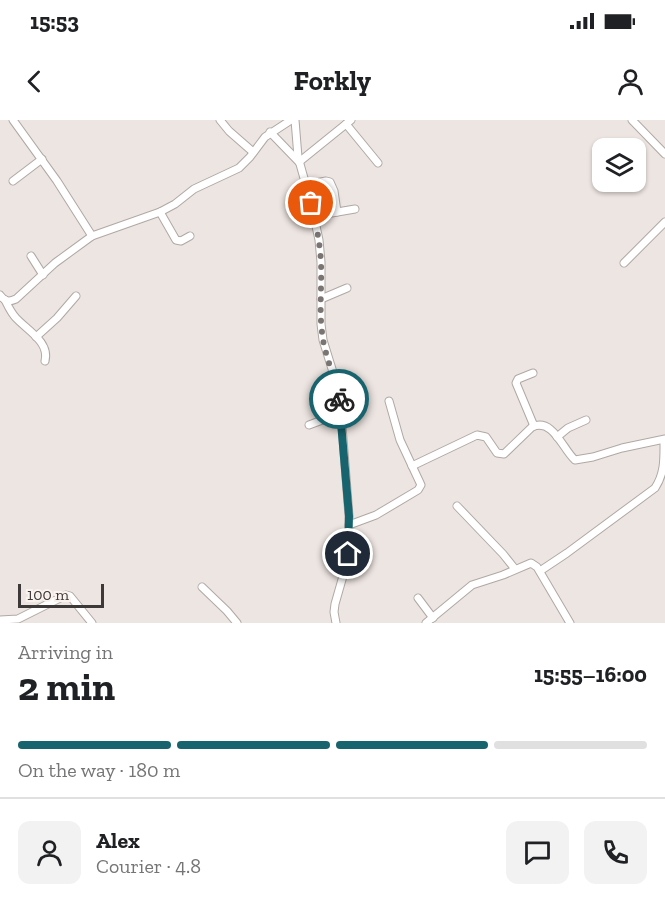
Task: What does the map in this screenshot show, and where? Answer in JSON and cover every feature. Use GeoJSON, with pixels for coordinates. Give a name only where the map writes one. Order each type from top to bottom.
{"type":"FeatureCollection","features":[{"type":"Feature","properties":{"kind":"street"},"geometry":{"type":"LineString","coordinates":[[13,120],[42,159],[92,236]]}},
{"type":"Feature","properties":{"kind":"street"},"geometry":{"type":"LineString","coordinates":[[220,120],[253,152]]}},
{"type":"Feature","properties":{"kind":"street"},"geometry":{"type":"LineString","coordinates":[[3,297],[9,302],[16,299],[55,262],[92,236],[160,212],[194,189],[239,168],[270,132],[293,120],[299,162],[314,216],[321,262],[323,340],[337,385],[341,413],[349,525],[348,554],[334,608],[336,623]]}},
{"type":"Feature","properties":{"kind":"street"},"geometry":{"type":"LineString","coordinates":[[632,120],[665,154]]}},
{"type":"Feature","properties":{"kind":"street"},"geometry":{"type":"LineString","coordinates":[[299,162],[348,122],[378,163]]}},
{"type":"Feature","properties":{"kind":"street"},"geometry":{"type":"LineString","coordinates":[[270,132],[299,162]]}},
{"type":"Feature","properties":{"kind":"street"},"geometry":{"type":"LineString","coordinates":[[14,181],[42,159]]}},
{"type":"Feature","properties":{"kind":"street"},"geometry":{"type":"LineString","coordinates":[[306,185],[330,182],[334,191],[337,212]]}},
{"type":"Feature","properties":{"kind":"street"},"geometry":{"type":"LineString","coordinates":[[314,216],[355,209]]}},
{"type":"Feature","properties":{"kind":"street"},"geometry":{"type":"LineString","coordinates":[[160,212],[176,240],[181,241],[190,236]]}},
{"type":"Feature","properties":{"kind":"street"},"geometry":{"type":"LineString","coordinates":[[624,263],[665,222]]}},
{"type":"Feature","properties":{"kind":"street"},"geometry":{"type":"LineString","coordinates":[[31,256],[43,274]]}},
{"type":"Feature","properties":{"kind":"street"},"geometry":{"type":"LineString","coordinates":[[321,299],[347,288]]}},
{"type":"Feature","properties":{"kind":"street"},"geometry":{"type":"LineString","coordinates":[[36,337],[76,296]]}},
{"type":"Feature","properties":{"kind":"street"},"geometry":{"type":"LineString","coordinates":[[3,297],[15,317],[46,350],[45,361]]}},
{"type":"Feature","properties":{"kind":"street"},"geometry":{"type":"LineString","coordinates":[[533,373],[518,379],[516,383],[534,426]]}},
{"type":"Feature","properties":{"kind":"street"},"geometry":{"type":"LineString","coordinates":[[349,525],[376,515],[418,490],[421,485],[400,440],[389,401]]}},
{"type":"Feature","properties":{"kind":"street"},"geometry":{"type":"LineString","coordinates":[[309,425],[341,413]]}},
{"type":"Feature","properties":{"kind":"street"},"geometry":{"type":"LineString","coordinates":[[558,437],[568,428],[586,420]]}},
{"type":"Feature","properties":{"kind":"street"},"geometry":{"type":"LineString","coordinates":[[412,466],[477,435],[486,437],[497,453],[504,454],[534,426],[540,425],[558,437],[571,457],[577,460],[599,456],[622,447],[664,440],[664,472],[655,488],[540,571]]}},
{"type":"Feature","properties":{"kind":"street"},"geometry":{"type":"LineString","coordinates":[[457,506],[515,569]]}},
{"type":"Feature","properties":{"kind":"street"},"geometry":{"type":"LineString","coordinates":[[426,623],[472,585],[531,563],[536,565],[540,571],[570,623]]}},
{"type":"Feature","properties":{"kind":"street"},"geometry":{"type":"LineString","coordinates":[[202,587],[237,623]]}},
{"type":"Feature","properties":{"kind":"street"},"geometry":{"type":"LineString","coordinates":[[0,620],[18,619],[67,595],[92,623]]}},
{"type":"Feature","properties":{"kind":"street"},"geometry":{"type":"LineString","coordinates":[[418,598],[433,618]]}},
{"type":"Feature","properties":{"kind":"way so far"},"geometry":{"type":"LineString","coordinates":[[311,203],[321,262],[323,340],[339,399]]}},
{"type":"Feature","properties":{"kind":"route"},"geometry":{"type":"LineString","coordinates":[[339,399],[349,516],[348,554]]}}]}
